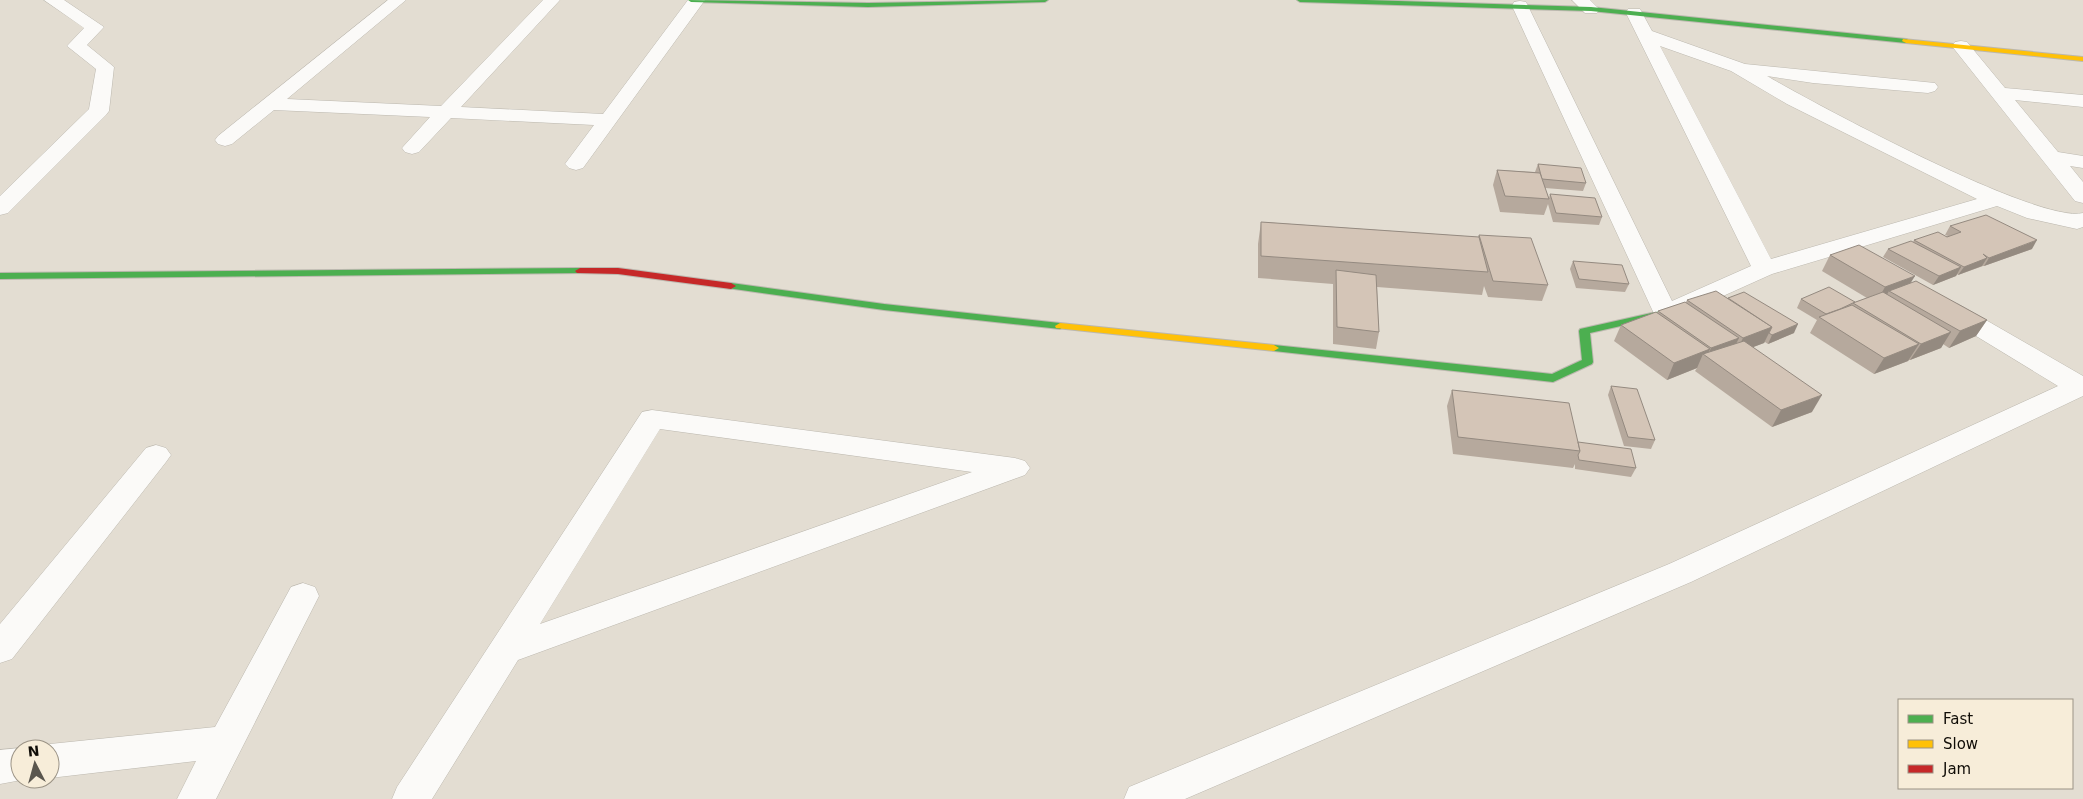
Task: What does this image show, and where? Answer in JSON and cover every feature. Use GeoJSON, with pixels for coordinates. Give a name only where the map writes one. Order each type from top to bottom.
{"type":"FeatureCollection","features":[{"type":"Feature","properties":{"kind":"street"},"geometry":{"type":"LineString","coordinates":[[0,208],[99,111],[105,68],[76,46],[95,27],[52,0]]}},
{"type":"Feature","properties":{"kind":"street"},"geometry":{"type":"LineString","coordinates":[[225,140],[398,0]]}},
{"type":"Feature","properties":{"kind":"street"},"geometry":{"type":"LineString","coordinates":[[412,148],[552,0]]}},
{"type":"Feature","properties":{"kind":"street"},"geometry":{"type":"LineString","coordinates":[[691,0],[868,5],[1045,0]]}},
{"type":"Feature","properties":{"kind":"street"},"geometry":{"type":"LineString","coordinates":[[576,164],[697,0]]}},
{"type":"Feature","properties":{"kind":"street"},"geometry":{"type":"LineString","coordinates":[[1300,0],[1520,6],[1585,4],[1634,13],[2083,59]]}},
{"type":"Feature","properties":{"kind":"street"},"geometry":{"type":"LineString","coordinates":[[1520,6],[1665,313]]}},
{"type":"Feature","properties":{"kind":"street"},"geometry":{"type":"LineString","coordinates":[[1634,13],[1764,269]]}},
{"type":"Feature","properties":{"kind":"street"},"geometry":{"type":"LineString","coordinates":[[1646,35],[1738,67],[1794,100],[1974,190],[2035,213],[2081,222]]}},
{"type":"Feature","properties":{"kind":"street"},"geometry":{"type":"LineString","coordinates":[[1962,46],[2083,196]]}},
{"type":"Feature","properties":{"kind":"street"},"geometry":{"type":"LineString","coordinates":[[1738,67],[1813,77],[1928,87]]}},
{"type":"Feature","properties":{"kind":"street"},"geometry":{"type":"LineString","coordinates":[[1999,93],[2083,101]]}},
{"type":"Feature","properties":{"kind":"street"},"geometry":{"type":"LineString","coordinates":[[269,104],[609,120]]}},
{"type":"Feature","properties":{"kind":"street"},"geometry":{"type":"LineString","coordinates":[[2051,157],[2083,162]]}},
{"type":"Feature","properties":{"kind":"street"},"geometry":{"type":"LineString","coordinates":[[0,276],[618,271],[884,307],[1553,378],[1588,362],[1584,332],[1665,313],[1764,269],[1999,200]]}},
{"type":"Feature","properties":{"kind":"street"},"geometry":{"type":"LineString","coordinates":[[1842,246],[1901,281]]}},
{"type":"Feature","properties":{"kind":"street"},"geometry":{"type":"LineString","coordinates":[[1927,296],[2081,386]]}},
{"type":"Feature","properties":{"kind":"street"},"geometry":{"type":"LineString","coordinates":[[1143,799],[1680,573],[2081,386]]}},
{"type":"Feature","properties":{"kind":"street"},"geometry":{"type":"LineString","coordinates":[[411,799],[652,419],[1015,468],[506,650]]}},
{"type":"Feature","properties":{"kind":"street"},"geometry":{"type":"LineString","coordinates":[[0,649],[156,455]]}},
{"type":"Feature","properties":{"kind":"street"},"geometry":{"type":"LineString","coordinates":[[196,799],[303,596]]}},
{"type":"Feature","properties":{"kind":"street"},"geometry":{"type":"LineString","coordinates":[[60,760],[226,742]]}},
{"type":"Feature","properties":{"kind":"building"},"geometry":{"type":"Polygon","coordinates":[[[1538,164],[1581,168],[1586,183],[1542,179],[1538,164]]]}},
{"type":"Feature","properties":{"kind":"building"},"geometry":{"type":"Polygon","coordinates":[[[1497,170],[1540,173],[1549,199],[1505,196],[1497,170]]]}},
{"type":"Feature","properties":{"kind":"building"},"geometry":{"type":"Polygon","coordinates":[[[1550,194],[1595,198],[1602,217],[1556,213],[1550,194]]]}},
{"type":"Feature","properties":{"kind":"building"},"geometry":{"type":"Polygon","coordinates":[[[1986,215],[2037,240],[1989,258],[1983,254],[1987,258],[1964,267],[1914,240],[1938,232],[1947,237],[1961,232],[1950,226],[1986,215]]]}},
{"type":"Feature","properties":{"kind":"building"},"geometry":{"type":"Polygon","coordinates":[[[1261,222],[1479,237],[1488,272],[1261,256],[1261,222]]]}},
{"type":"Feature","properties":{"kind":"building"},"geometry":{"type":"Polygon","coordinates":[[[1479,235],[1531,238],[1548,285],[1493,281],[1479,235]]]}},
{"type":"Feature","properties":{"kind":"building"},"geometry":{"type":"Polygon","coordinates":[[[1911,241],[1961,267],[1939,276],[1888,249],[1911,241]]]}},
{"type":"Feature","properties":{"kind":"building"},"geometry":{"type":"Polygon","coordinates":[[[1859,245],[1915,276],[1885,287],[1830,255],[1859,245]]]}},
{"type":"Feature","properties":{"kind":"building"},"geometry":{"type":"Polygon","coordinates":[[[1573,261],[1622,265],[1629,284],[1579,279],[1573,261]]]}},
{"type":"Feature","properties":{"kind":"building"},"geometry":{"type":"Polygon","coordinates":[[[1336,270],[1376,275],[1379,332],[1337,327],[1336,270]]]}},
{"type":"Feature","properties":{"kind":"building"},"geometry":{"type":"Polygon","coordinates":[[[1916,281],[1987,320],[1960,331],[1889,291],[1916,281]]]}},
{"type":"Feature","properties":{"kind":"building"},"geometry":{"type":"Polygon","coordinates":[[[1829,287],[1855,302],[1826,314],[1801,299],[1829,287]]]}},
{"type":"Feature","properties":{"kind":"building"},"geometry":{"type":"Polygon","coordinates":[[[1716,291],[1772,327],[1743,338],[1687,300],[1716,291]]]}},
{"type":"Feature","properties":{"kind":"building"},"geometry":{"type":"Polygon","coordinates":[[[1744,292],[1798,324],[1772,335],[1769,333],[1772,327],[1728,298],[1744,292]]]}},
{"type":"Feature","properties":{"kind":"building"},"geometry":{"type":"Polygon","coordinates":[[[1883,292],[1951,332],[1921,344],[1853,303],[1883,292]]]}},
{"type":"Feature","properties":{"kind":"building"},"geometry":{"type":"Polygon","coordinates":[[[1685,302],[1739,338],[1711,348],[1658,311],[1685,302]]]}},
{"type":"Feature","properties":{"kind":"building"},"geometry":{"type":"Polygon","coordinates":[[[1852,305],[1919,344],[1884,358],[1819,317],[1852,305]]]}},
{"type":"Feature","properties":{"kind":"building"},"geometry":{"type":"Polygon","coordinates":[[[1656,312],[1710,349],[1674,363],[1621,325],[1656,312]]]}},
{"type":"Feature","properties":{"kind":"building"},"geometry":{"type":"Polygon","coordinates":[[[1744,341],[1822,395],[1781,410],[1703,354],[1744,341]]]}},
{"type":"Feature","properties":{"kind":"building"},"geometry":{"type":"Polygon","coordinates":[[[1611,386],[1637,389],[1655,440],[1628,437],[1611,386]]]}},
{"type":"Feature","properties":{"kind":"building"},"geometry":{"type":"Polygon","coordinates":[[[1452,390],[1569,403],[1580,451],[1458,437],[1452,390]]]}},
{"type":"Feature","properties":{"kind":"building"},"geometry":{"type":"Polygon","coordinates":[[[1578,442],[1631,449],[1636,468],[1579,460],[1578,442]]]}},
{"type":"Feature","properties":{"kind":"traffic: fast"},"geometry":{"type":"LineString","coordinates":[[691,0],[868,5],[1045,0]]}},
{"type":"Feature","properties":{"kind":"traffic: fast"},"geometry":{"type":"LineString","coordinates":[[1300,0],[1591,9],[1906,41]]}},
{"type":"Feature","properties":{"kind":"traffic: fast"},"geometry":{"type":"LineString","coordinates":[[0,276],[580,271]]}},
{"type":"Feature","properties":{"kind":"traffic: fast"},"geometry":{"type":"LineString","coordinates":[[731,286],[884,307],[1060,326]]}},
{"type":"Feature","properties":{"kind":"traffic: fast"},"geometry":{"type":"LineString","coordinates":[[1274,348],[1553,378],[1588,362],[1584,331],[1665,313]]}},
{"type":"Feature","properties":{"kind":"traffic: slow"},"geometry":{"type":"LineString","coordinates":[[1906,41],[2083,59]]}},
{"type":"Feature","properties":{"kind":"traffic: slow"},"geometry":{"type":"LineString","coordinates":[[1060,326],[1274,348]]}},
{"type":"Feature","properties":{"kind":"traffic: jam"},"geometry":{"type":"LineString","coordinates":[[580,271],[618,271],[731,286]]}}]}
